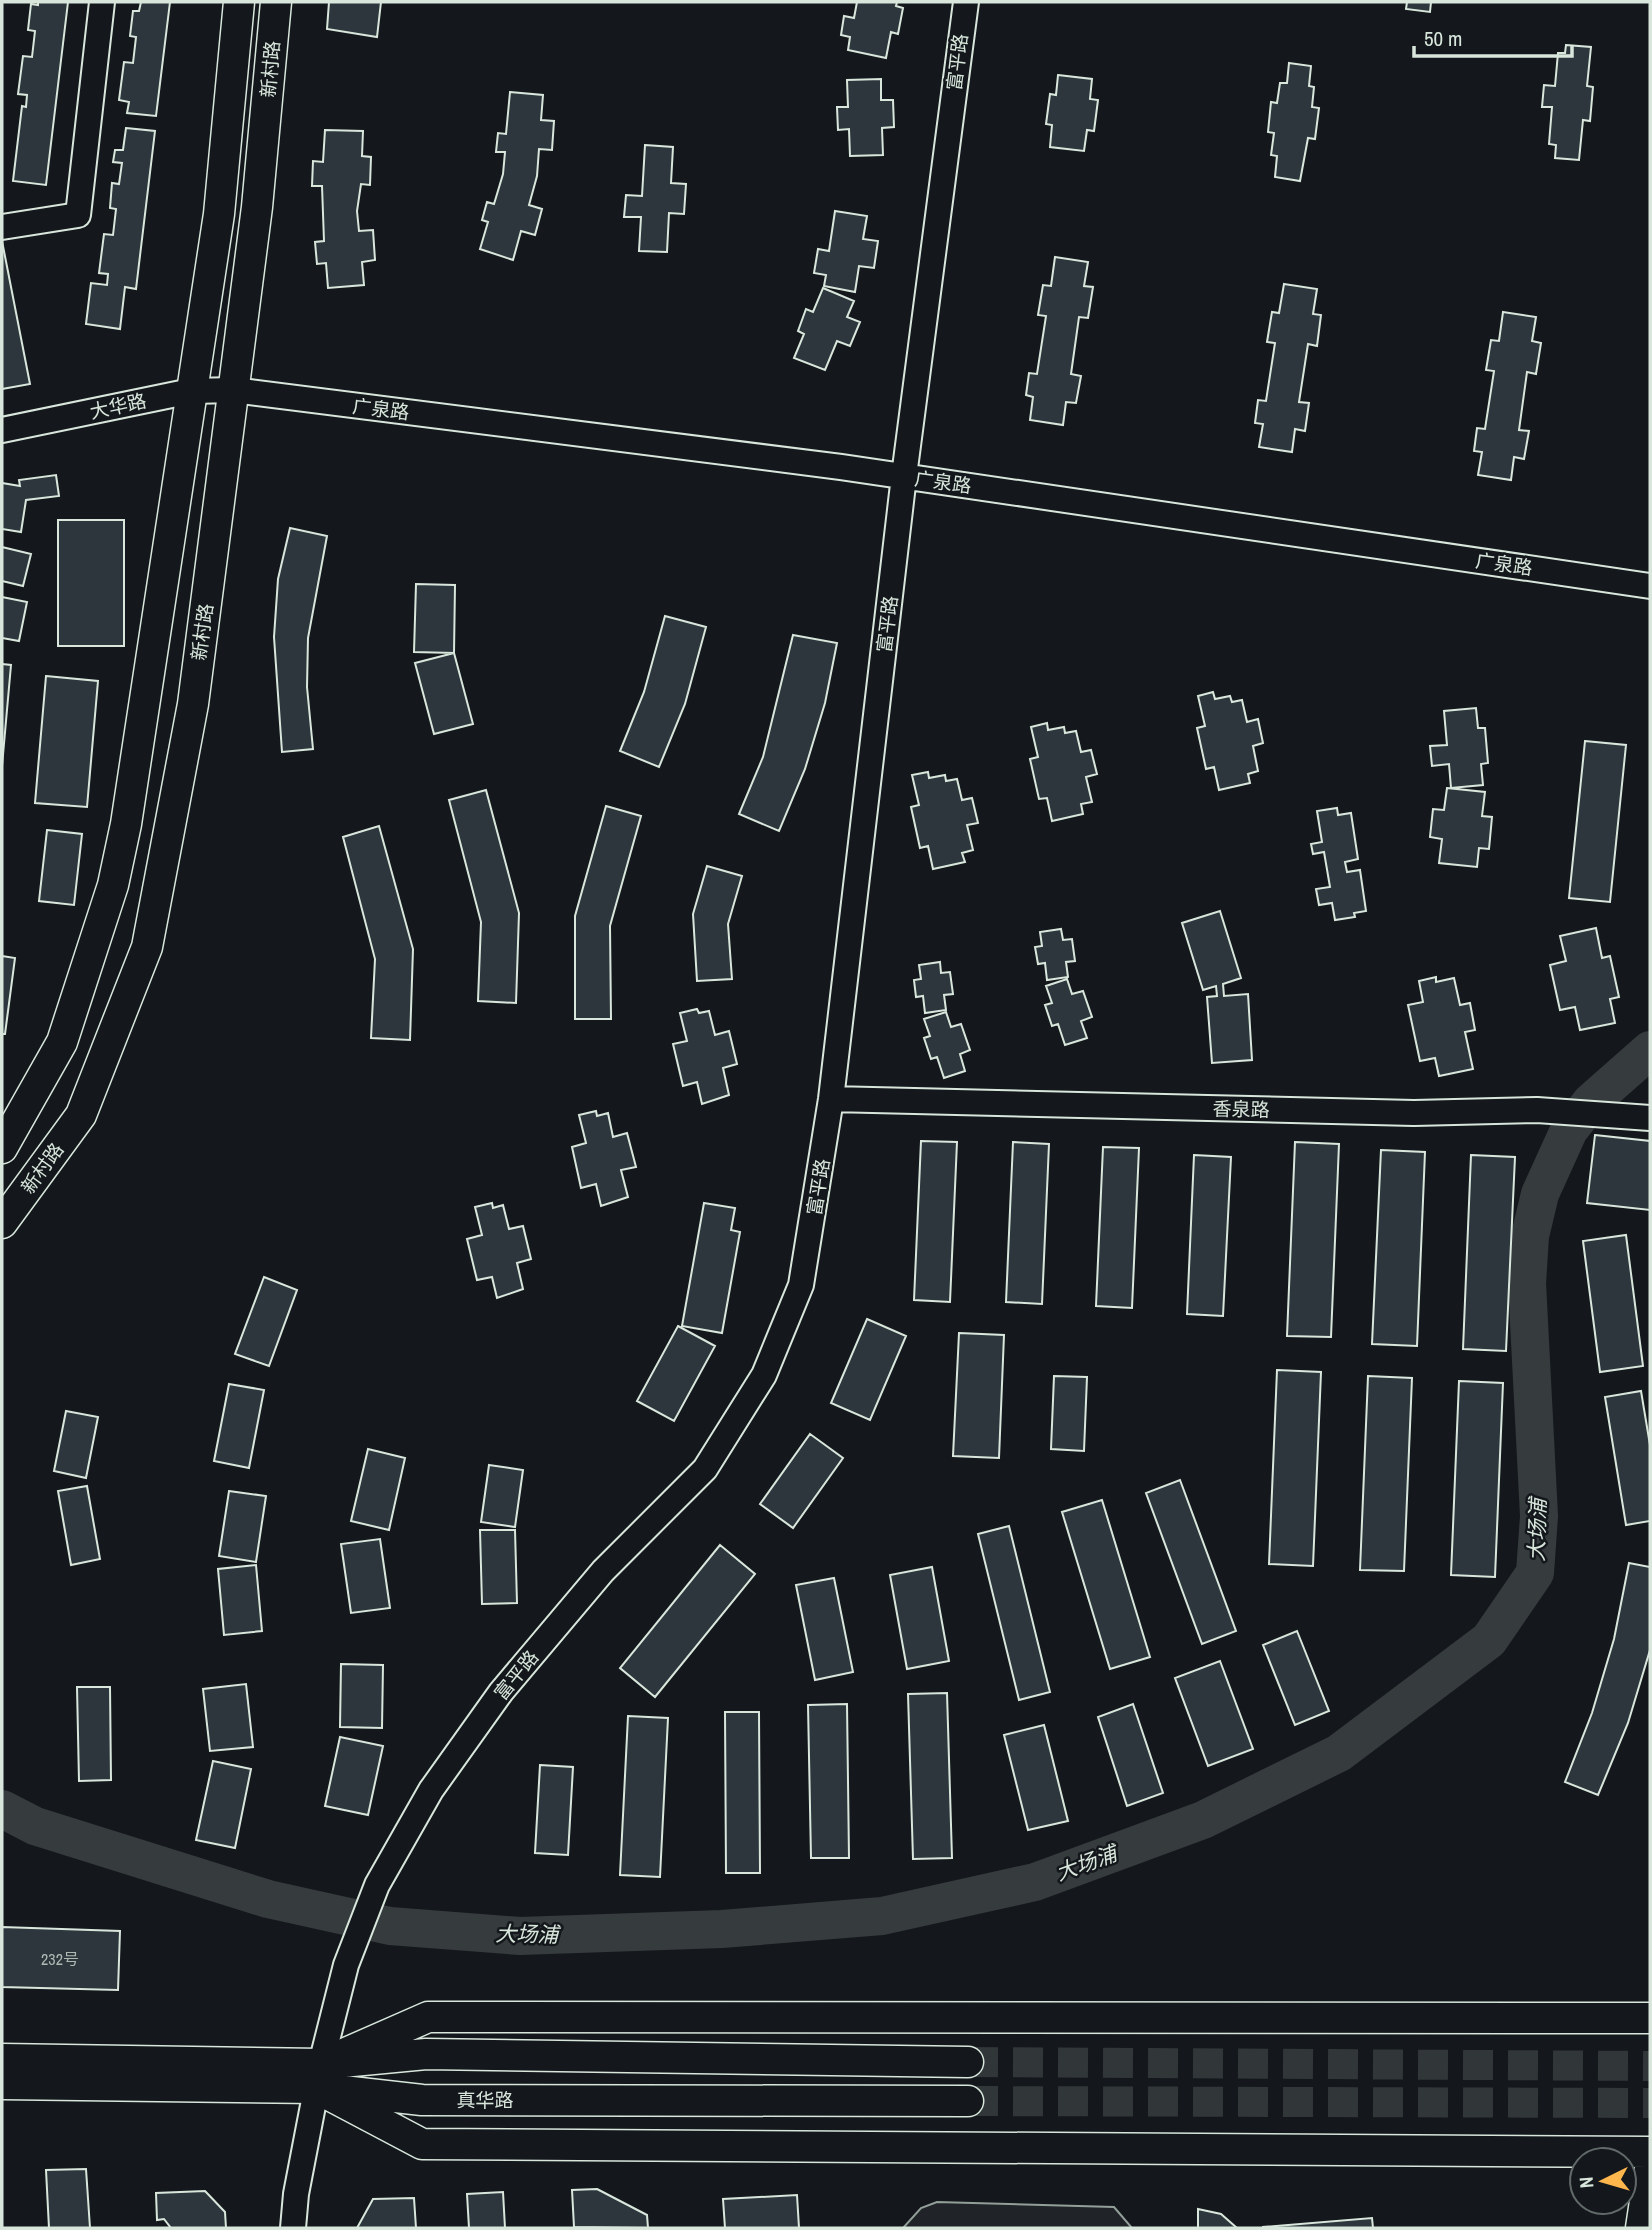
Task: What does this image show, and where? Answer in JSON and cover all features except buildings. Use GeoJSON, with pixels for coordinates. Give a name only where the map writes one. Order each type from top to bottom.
{"type":"FeatureCollection","features":[{"type":"Feature","properties":{"kind":"main road","name":"新村路"},"geometry":{"type":"LineString","coordinates":[[2,1148],[62,1042],[113,885],[126,824],[219,214],[239,2]]}},
{"type":"Feature","properties":{"kind":"main road","name":"新村路"},"geometry":{"type":"LineString","coordinates":[[2,1223],[81,1115],[147,947],[193,704],[257,207],[276,2]]}},
{"type":"Feature","properties":{"kind":"main road"},"geometry":{"type":"LineString","coordinates":[[1650,2018],[428,2017],[319,2076],[422,2144],[1650,2152]]}},
{"type":"Feature","properties":{"kind":"main road","name":"真华路"},"geometry":{"type":"LineString","coordinates":[[2,2084],[319,2076],[426,2054],[968,2063]]}},
{"type":"Feature","properties":{"kind":"main road","name":"真华路"},"geometry":{"type":"LineString","coordinates":[[2,2059],[319,2076],[422,2100],[968,2101]]}},
{"type":"Feature","properties":{"kind":"main road"},"geometry":{"type":"LineString","coordinates":[[1641,2228],[1650,2168]]}},
{"type":"Feature","properties":{"kind":"street"},"geometry":{"type":"LineString","coordinates":[[2,227],[78,215],[102,2]]}},
{"type":"Feature","properties":{"kind":"street","name":"富平路"},"geometry":{"type":"LineString","coordinates":[[293,2228],[319,2076],[346,1965],[377,1885],[431,1790],[500,1692],[603,1571],[705,1469],[764,1376],[801,1285],[831,1099],[904,476],[966,2]]}},
{"type":"Feature","properties":{"kind":"street","name":"大华路"},"geometry":{"type":"LineString","coordinates":[[2,430],[191,391],[234,390]]}},
{"type":"Feature","properties":{"kind":"street","name":"广泉路"},"geometry":{"type":"LineString","coordinates":[[234,390],[904,476],[1650,586]]}},
{"type":"Feature","properties":{"kind":"street","name":"香泉路"},"geometry":{"type":"LineString","coordinates":[[831,1099],[1400,1113],[1565,1111],[1650,1118]]}},
{"type":"Feature","properties":{"kind":"shaded area"},"geometry":{"type":"Polygon","coordinates":[[[937,2202],[1114,2207],[1132,2228],[903,2228],[921,2208],[937,2202]]]}},
{"type":"Feature","properties":{"kind":"waterway","name":"大场浦"},"geometry":{"type":"LineString","coordinates":[[2,1809],[35,1826],[268,1899],[390,1926],[520,1936],[722,1929],[882,1916],[1035,1882],[1203,1820],[1339,1753],[1489,1640],[1535,1573],[1539,1516],[1527,1283],[1530,1236],[1540,1194],[1569,1130],[1591,1102],[1650,1050]]}},
{"type":"Feature","properties":{"kind":"tunnel"},"geometry":{"type":"LineString","coordinates":[[968,2062],[1650,2066]]}},
{"type":"Feature","properties":{"kind":"tunnel"},"geometry":{"type":"LineString","coordinates":[[968,2101],[1650,2103]]}}]}
